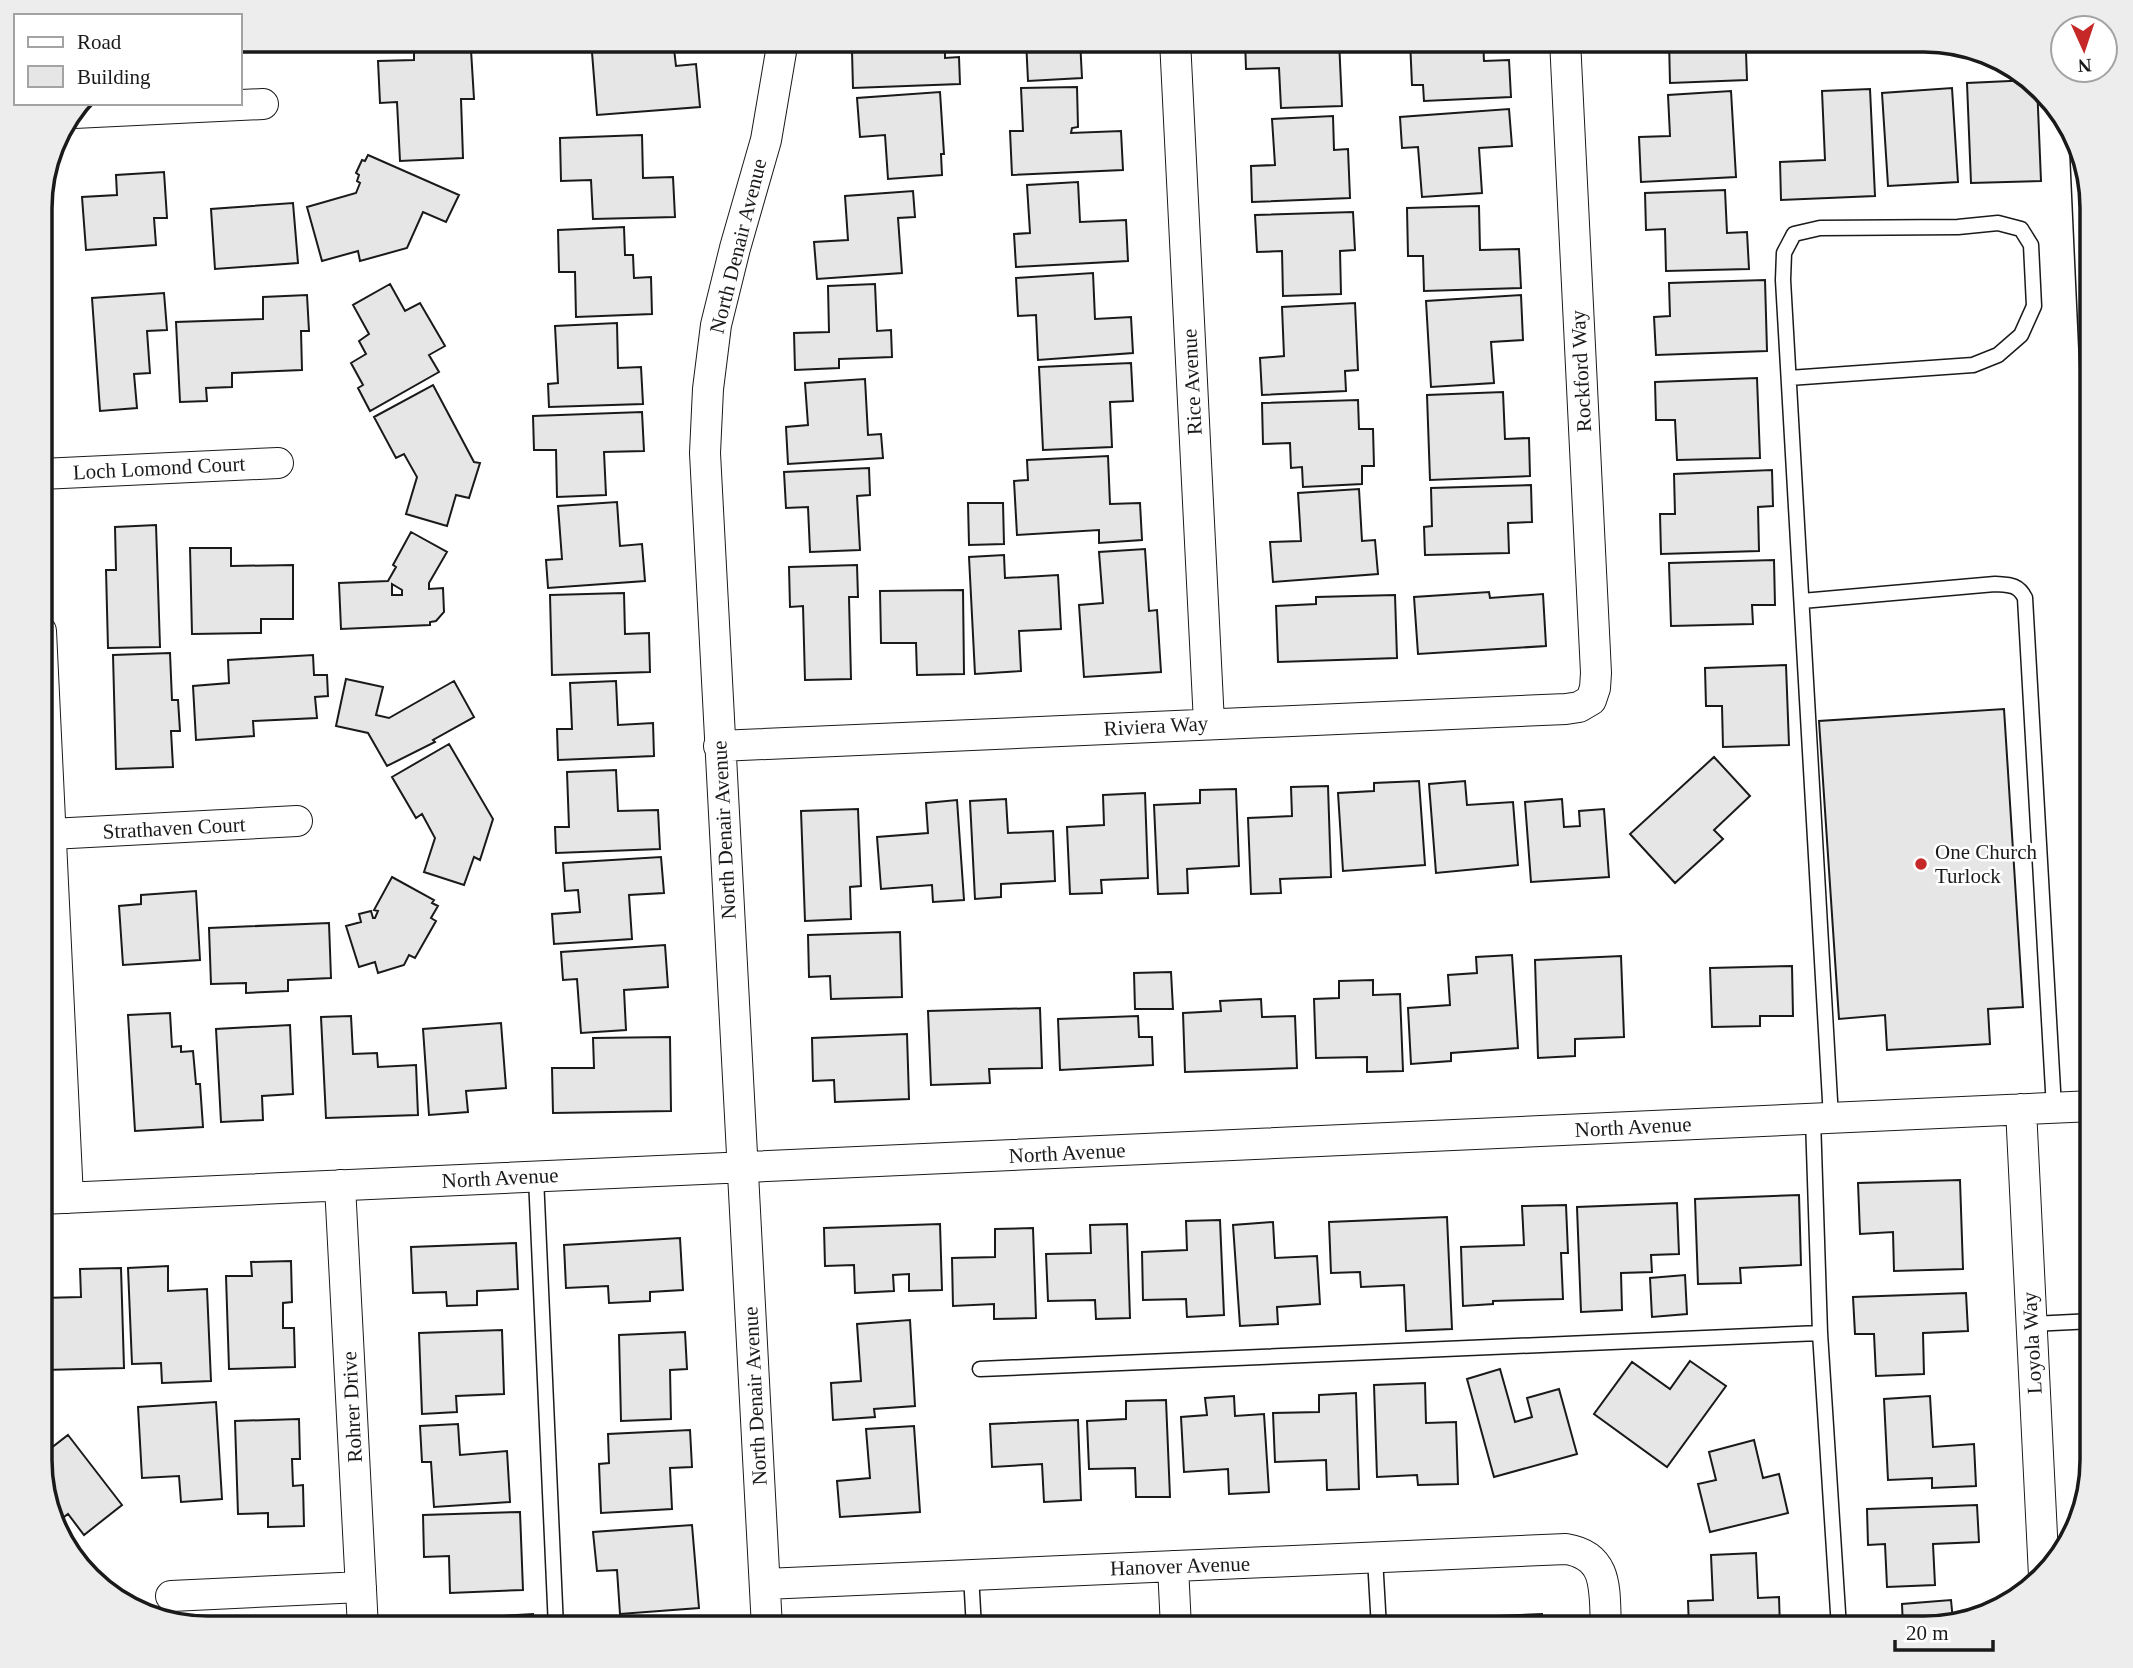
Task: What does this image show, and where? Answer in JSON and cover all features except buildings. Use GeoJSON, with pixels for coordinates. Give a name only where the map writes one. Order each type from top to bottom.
{"type":"FeatureCollection","features":[{"type":"Feature","properties":{"kind":"street","name":"North Denair Avenue"},"geometry":{"type":"LineString","coordinates":[[766,1616],[706,464],[708,389],[715,336],[725,286],[766,140],[781,52]]}},
{"type":"Feature","properties":{"kind":"street","name":"Rice Avenue"},"geometry":{"type":"LineString","coordinates":[[1176,52],[1209,723]]}},
{"type":"Feature","properties":{"kind":"street","name":"Rockford Way"},"geometry":{"type":"LineString","coordinates":[[1566,52],[1596,673],[1591,700]]}},
{"type":"Feature","properties":{"kind":"street"},"geometry":{"type":"LineString","coordinates":[[86,112],[263,104]]}},
{"type":"Feature","properties":{"kind":"street","name":"Loch Lomond Court"},"geometry":{"type":"LineString","coordinates":[[53,473],[278,463]]}},
{"type":"Feature","properties":{"kind":"street","name":"Riviera Way"},"geometry":{"type":"LineString","coordinates":[[719,746],[1566,709],[1579,707],[1591,700]]}},
{"type":"Feature","properties":{"kind":"street","name":"Strathaven Court"},"geometry":{"type":"LineString","coordinates":[[53,834],[297,821]]}},
{"type":"Feature","properties":{"kind":"street"},"geometry":{"type":"LineString","coordinates":[[53,1077],[54,1199]]}},
{"type":"Feature","properties":{"kind":"street","name":"North Avenue"},"geometry":{"type":"LineString","coordinates":[[54,1199],[2080,1107]]}},
{"type":"Feature","properties":{"kind":"street","name":"Loyola Way"},"geometry":{"type":"LineString","coordinates":[[2021,1109],[2043,1560]]}},
{"type":"Feature","properties":{"kind":"street","name":"Rohrer Drive"},"geometry":{"type":"LineString","coordinates":[[340,1185],[362,1616]]}},
{"type":"Feature","properties":{"kind":"street","name":"Hanover Avenue"},"geometry":{"type":"LineString","coordinates":[[765,1584],[1566,1549],[1578,1551],[1592,1559],[1600,1571],[1604,1585],[1605,1616]]}},
{"type":"Feature","properties":{"kind":"street"},"geometry":{"type":"LineString","coordinates":[[1173,1566],[1175,1616]]}},
{"type":"Feature","properties":{"kind":"street"},"geometry":{"type":"LineString","coordinates":[[171,1596],[361,1587]]}},
{"type":"Feature","properties":{"kind":"lane"},"geometry":{"type":"LineString","coordinates":[[1789,378],[1973,365],[1998,355],[2021,335],[2034,306],[2031,245],[2021,229],[1998,223],[1958,227],[1820,228],[1794,234],[1784,253],[1783,280],[1801,601],[1822,1118],[1820,1333],[1838,1616]]}},
{"type":"Feature","properties":{"kind":"lane"},"geometry":{"type":"LineString","coordinates":[[1801,601],[1995,584],[2013,585],[2025,598],[2054,1108]]}},
{"type":"Feature","properties":{"kind":"lane"},"geometry":{"type":"LineString","coordinates":[[536,1177],[555,1616]]}},
{"type":"Feature","properties":{"kind":"lane"},"geometry":{"type":"LineString","coordinates":[[2031,1324],[2080,1322]]}},
{"type":"Feature","properties":{"kind":"lane"},"geometry":{"type":"LineString","coordinates":[[980,1368],[1820,1333]]}},
{"type":"Feature","properties":{"kind":"lane"},"geometry":{"type":"LineString","coordinates":[[1375,1558],[1378,1616]]}},
{"type":"Feature","properties":{"kind":"lane"},"geometry":{"type":"LineString","coordinates":[[971,1575],[973,1616]]}},
{"type":"Feature","properties":{"kind":"place","name":"One Church Turlock"},"geometry":{"type":"Point","coordinates":[1921,864]}}]}
